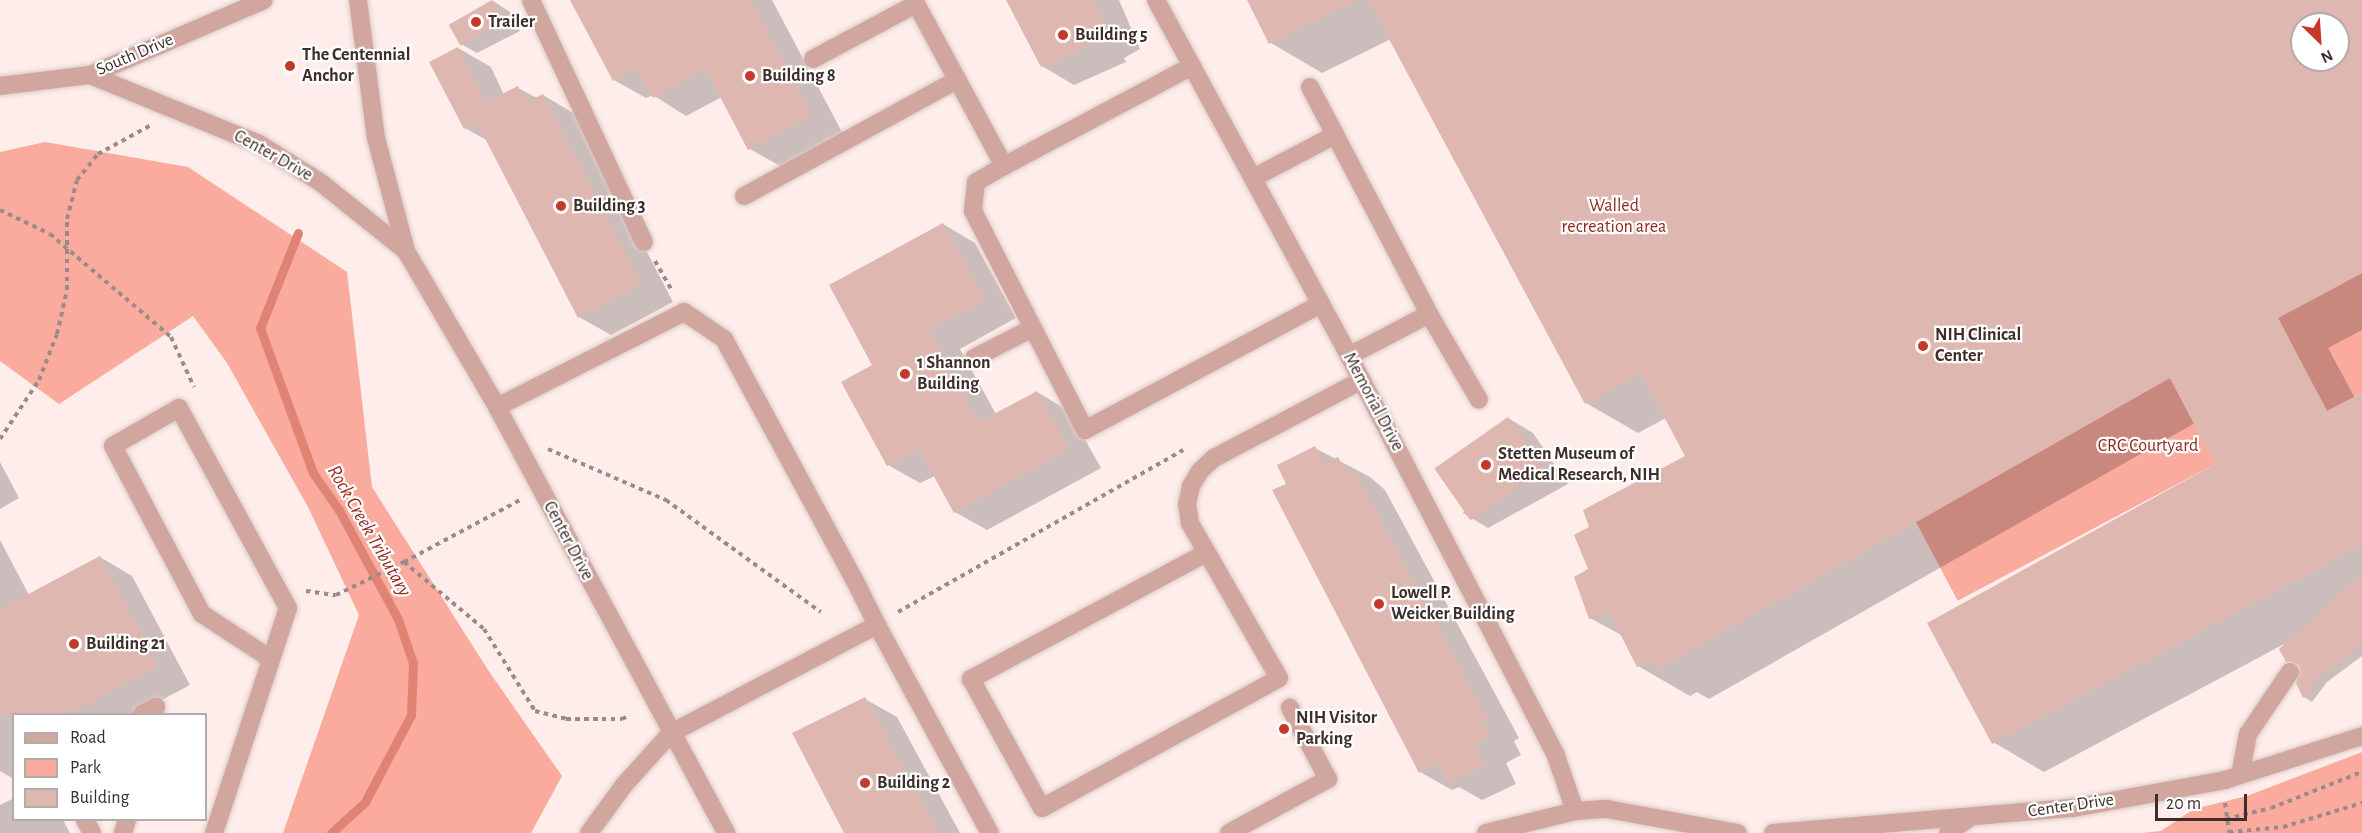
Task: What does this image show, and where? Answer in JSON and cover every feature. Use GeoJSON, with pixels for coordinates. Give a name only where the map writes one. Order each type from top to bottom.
{"type":"FeatureCollection","features":[{"type":"Feature","properties":{"kind":"street","name":"South Drive"},"geometry":{"type":"LineString","coordinates":[[0,86],[90,75],[264,0]]}},
{"type":"Feature","properties":{"kind":"street","name":"Center Drive"},"geometry":{"type":"LineString","coordinates":[[358,0],[376,138],[406,251],[497,406],[726,833]]}},
{"type":"Feature","properties":{"kind":"street"},"geometry":{"type":"LineString","coordinates":[[531,0],[644,242]]}},
{"type":"Feature","properties":{"kind":"street","name":"Memorial Drive"},"geometry":{"type":"LineString","coordinates":[[1156,0],[1362,380],[1557,756],[1575,811]]}},
{"type":"Feature","properties":{"kind":"street"},"geometry":{"type":"LineString","coordinates":[[813,59],[915,2],[1004,166]]}},
{"type":"Feature","properties":{"kind":"street"},"geometry":{"type":"LineString","coordinates":[[1192,66],[976,182],[972,210],[1085,430],[1321,304]]}},
{"type":"Feature","properties":{"kind":"street","name":"Center Drive"},"geometry":{"type":"LineString","coordinates":[[90,75],[259,144],[320,182],[406,251]]}},
{"type":"Feature","properties":{"kind":"street"},"geometry":{"type":"LineString","coordinates":[[744,196],[957,80]]}},
{"type":"Feature","properties":{"kind":"street"},"geometry":{"type":"LineString","coordinates":[[1310,87],[1429,314],[1479,400]]}},
{"type":"Feature","properties":{"kind":"street"},"geometry":{"type":"LineString","coordinates":[[1253,178],[1335,135]]}},
{"type":"Feature","properties":{"kind":"street"},"geometry":{"type":"LineString","coordinates":[[497,406],[684,312],[724,339],[990,833]]}},
{"type":"Feature","properties":{"kind":"street"},"geometry":{"type":"LineString","coordinates":[[1349,356],[1429,314]]}},
{"type":"Feature","properties":{"kind":"street"},"geometry":{"type":"LineString","coordinates":[[974,358],[1033,328]]}},
{"type":"Feature","properties":{"kind":"street"},"geometry":{"type":"LineString","coordinates":[[1206,553],[971,679],[1042,808],[1279,678],[1190,523],[1188,504],[1200,471],[1214,458],[1362,380]]}},
{"type":"Feature","properties":{"kind":"street"},"geometry":{"type":"LineString","coordinates":[[214,833],[288,608],[179,408],[113,446],[202,614],[271,659]]}},
{"type":"Feature","properties":{"kind":"street"},"geometry":{"type":"LineString","coordinates":[[589,833],[624,785],[671,733],[877,625]]}},
{"type":"Feature","properties":{"kind":"street"},"geometry":{"type":"LineString","coordinates":[[2240,775],[2248,734],[2290,672]]}},
{"type":"Feature","properties":{"kind":"street"},"geometry":{"type":"LineString","coordinates":[[144,713],[156,707],[154,713]]}},
{"type":"Feature","properties":{"kind":"street"},"geometry":{"type":"LineString","coordinates":[[1229,833],[1328,779],[1290,708]]}},
{"type":"Feature","properties":{"kind":"street","name":"Center Drive"},"geometry":{"type":"LineString","coordinates":[[1773,833],[2073,808],[2240,775],[2362,736]]}},
{"type":"Feature","properties":{"kind":"street"},"geometry":{"type":"LineString","coordinates":[[1486,833],[1575,811],[1607,809],[1738,833]]}},
{"type":"Feature","properties":{"kind":"street"},"geometry":{"type":"LineString","coordinates":[[1948,833],[1973,816]]}},
{"type":"Feature","properties":{"kind":"path"},"geometry":{"type":"LineString","coordinates":[[0,439],[39,380],[57,334],[68,290],[67,219],[77,180],[98,154],[150,126],[160,102]]}},
{"type":"Feature","properties":{"kind":"path"},"geometry":{"type":"LineString","coordinates":[[644,242],[684,312]]}},
{"type":"Feature","properties":{"kind":"path"},"geometry":{"type":"LineString","coordinates":[[546,448],[666,500],[821,612]]}},
{"type":"Feature","properties":{"kind":"path"},"geometry":{"type":"LineString","coordinates":[[877,625],[1185,449]]}},
{"type":"Feature","properties":{"kind":"path"},"geometry":{"type":"LineString","coordinates":[[336,595],[395,568],[506,508]]}},
{"type":"Feature","properties":{"kind":"path"},"geometry":{"type":"LineString","coordinates":[[404,562],[484,629],[535,711],[567,719],[622,719],[630,715]]}},
{"type":"Feature","properties":{"kind":"path"},"geometry":{"type":"LineString","coordinates":[[2226,819],[2271,808],[2362,772]]}},
{"type":"Feature","properties":{"kind":"path"},"geometry":{"type":"LineString","coordinates":[[2224,799],[2229,833],[2283,827],[2362,803]]}},
{"type":"Feature","properties":{"kind":"green space"},"geometry":{"type":"Polygon","coordinates":[[[45,142],[188,167],[347,272],[372,487],[488,670],[562,776],[531,833],[283,833],[359,615],[308,507],[227,363],[193,316],[59,404],[0,361],[0,152],[45,142]]]}},
{"type":"Feature","properties":{"kind":"green space"},"geometry":{"type":"Polygon","coordinates":[[[2362,273],[2362,393],[2327,411],[2278,318],[2362,273]]]}},
{"type":"Feature","properties":{"kind":"green space","name":"CRC Courtyard"},"geometry":{"type":"Polygon","coordinates":[[[2170,378],[2216,464],[1958,601],[1912,515],[2170,378]]]}},
{"type":"Feature","properties":{"kind":"green space"},"geometry":{"type":"Polygon","coordinates":[[[2362,752],[2362,833],[2142,833],[2161,831],[2194,809],[2247,796],[2362,752]]]}},
{"type":"Feature","properties":{"kind":"building","name":"Trailer"},"geometry":{"type":"Polygon","coordinates":[[[492,0],[504,21],[461,46],[449,25],[492,0]]]}},
{"type":"Feature","properties":{"kind":"building","name":"Building 8"},"geometry":{"type":"Polygon","coordinates":[[[570,0],[751,0],[812,116],[748,150],[706,70],[653,98],[637,68],[613,81],[570,0]]]}},
{"type":"Feature","properties":{"kind":"building","name":"Building 5"},"geometry":{"type":"Polygon","coordinates":[[[1006,0],[1093,0],[1109,31],[1093,39],[1095,43],[1041,67],[1006,0]]]}},
{"type":"Feature","properties":{"kind":"building"},"geometry":{"type":"Polygon","coordinates":[[[1247,0],[1358,0],[1269,44],[1247,0]]]}},
{"type":"Feature","properties":{"kind":"building","name":"NIH Clinical Center"},"geometry":{"type":"Polygon","coordinates":[[[1368,0],[2362,0],[2362,273],[2278,318],[2327,411],[2362,393],[2362,545],[1992,744],[1927,623],[2215,464],[2170,378],[1656,670],[1651,660],[1637,667],[1609,612],[1589,619],[1574,577],[1588,569],[1574,535],[1589,527],[1583,510],[1685,456],[1641,374],[1585,404],[1368,0]]]}},
{"type":"Feature","properties":{"kind":"building","name":"Building 3"},"geometry":{"type":"Polygon","coordinates":[[[458,47],[486,102],[518,86],[527,102],[543,94],[642,284],[578,318],[477,123],[464,129],[429,62],[458,47]]]}},
{"type":"Feature","properties":{"kind":"building","name":"1 Shannon Building"},"geometry":{"type":"Polygon","coordinates":[[[943,223],[985,300],[929,330],[979,422],[1037,391],[1069,449],[954,513],[919,449],[887,466],[841,382],[872,365],[829,285],[943,223]]]}},
{"type":"Feature","properties":{"kind":"building","name":"Stetten Museum of Medical Research, NIH"},"geometry":{"type":"Polygon","coordinates":[[[1508,417],[1544,469],[1470,520],[1434,469],[1508,417]]]}},
{"type":"Feature","properties":{"kind":"building","name":"Lowell P. Weicker Building"},"geometry":{"type":"Polygon","coordinates":[[[1315,446],[1324,464],[1338,457],[1346,472],[1353,469],[1488,719],[1483,722],[1490,736],[1475,744],[1485,766],[1448,783],[1439,763],[1419,773],[1272,490],[1286,484],[1277,465],[1315,446]]]}},
{"type":"Feature","properties":{"kind":"building","name":"Building 21"},"geometry":{"type":"Polygon","coordinates":[[[100,556],[159,666],[71,713],[0,714],[0,609],[100,556]]]}},
{"type":"Feature","properties":{"kind":"building"},"geometry":{"type":"Polygon","coordinates":[[[2362,574],[2362,644],[2319,677],[2303,698],[2296,683],[2300,668],[2296,662],[2286,662],[2279,649],[2362,574]]]}},
{"type":"Feature","properties":{"kind":"building","name":"Building 2"},"geometry":{"type":"Polygon","coordinates":[[[865,697],[939,833],[844,833],[792,733],[865,697]]]}},
{"type":"Feature","properties":{"kind":"waterway","name":"Rock Creek Tributary"},"geometry":{"type":"LineString","coordinates":[[298,233],[260,328],[313,473],[339,510],[398,619],[413,663],[411,715],[365,802],[331,833]]}},
{"type":"Feature","properties":{"kind":"place","name":"Trailer"},"geometry":{"type":"Point","coordinates":[476,22]}},
{"type":"Feature","properties":{"kind":"place","name":"Building 5"},"geometry":{"type":"Point","coordinates":[1063,35]}},
{"type":"Feature","properties":{"kind":"place","name":"The Centennial Anchor"},"geometry":{"type":"Point","coordinates":[290,66]}},
{"type":"Feature","properties":{"kind":"place","name":"Building 8"},"geometry":{"type":"Point","coordinates":[750,76]}},
{"type":"Feature","properties":{"kind":"place","name":"Building 3"},"geometry":{"type":"Point","coordinates":[561,206]}},
{"type":"Feature","properties":{"kind":"place","name":"NIH Clinical Center"},"geometry":{"type":"Point","coordinates":[1923,346]}},
{"type":"Feature","properties":{"kind":"place","name":"1 Shannon Building"},"geometry":{"type":"Point","coordinates":[905,374]}},
{"type":"Feature","properties":{"kind":"place","name":"Stetten Museum of Medical Research, NIH"},"geometry":{"type":"Point","coordinates":[1486,465]}},
{"type":"Feature","properties":{"kind":"place","name":"Lowell P. Weicker Building"},"geometry":{"type":"Point","coordinates":[1379,604]}},
{"type":"Feature","properties":{"kind":"place","name":"Building 21"},"geometry":{"type":"Point","coordinates":[74,644]}},
{"type":"Feature","properties":{"kind":"place","name":"NIH Visitor Parking"},"geometry":{"type":"Point","coordinates":[1284,729]}},
{"type":"Feature","properties":{"kind":"place","name":"Building 2"},"geometry":{"type":"Point","coordinates":[865,783]}},
{"type":"Feature","properties":{"kind":"park label","name":"Walled recreation area"},"geometry":{"type":"Point","coordinates":[1614,217]}}]}
